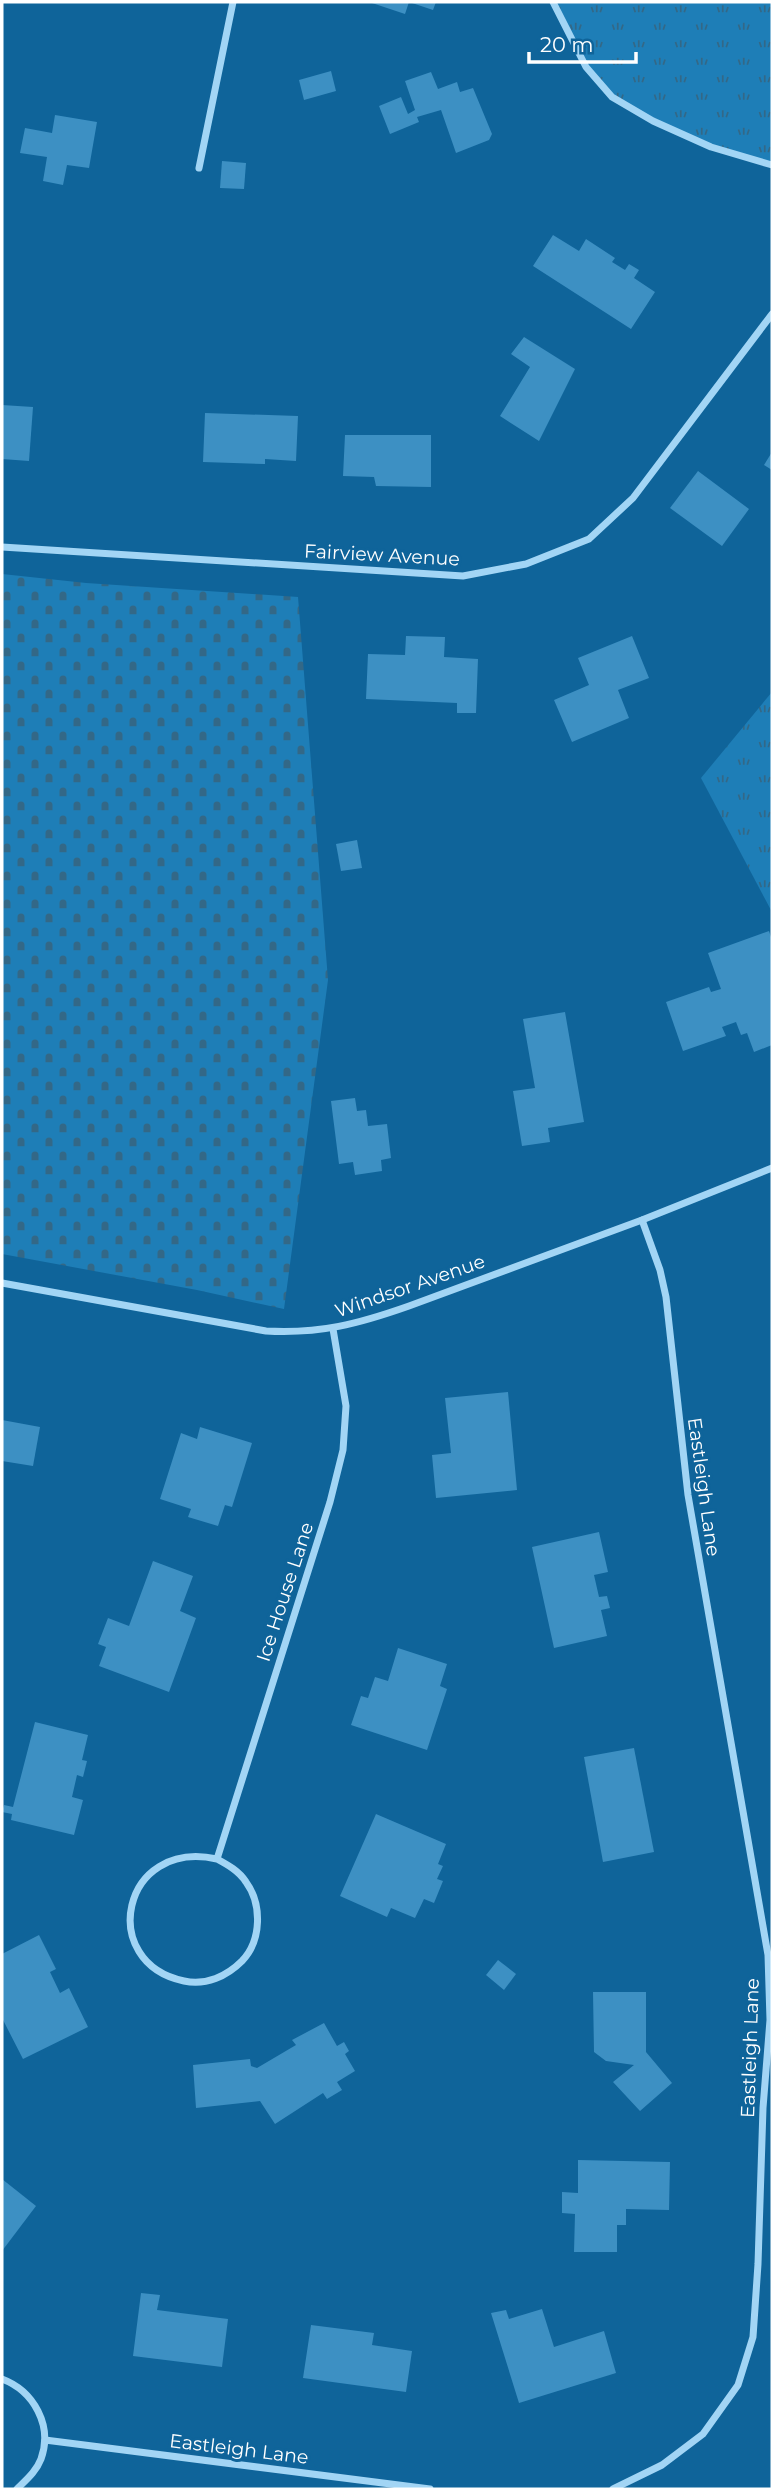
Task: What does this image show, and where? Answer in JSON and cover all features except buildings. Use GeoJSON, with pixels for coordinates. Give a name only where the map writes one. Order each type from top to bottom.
{"type":"FeatureCollection","features":[{"type":"Feature","properties":{"kind":"street"},"geometry":{"type":"LineString","coordinates":[[199,168],[233,2]]}},
{"type":"Feature","properties":{"kind":"street"},"geometry":{"type":"LineString","coordinates":[[553,2],[586,67],[612,97],[653,121],[711,147],[772,165]]}},
{"type":"Feature","properties":{"kind":"street","name":"Fairview Avenue"},"geometry":{"type":"LineString","coordinates":[[2,547],[463,576],[526,564],[589,539],[634,498],[772,314]]}},
{"type":"Feature","properties":{"kind":"street","name":"Windsor Avenue"},"geometry":{"type":"LineString","coordinates":[[2,1283],[265,1331],[299,1333],[333,1329],[385,1314],[642,1220],[772,1168]]}},
{"type":"Feature","properties":{"kind":"street","name":"Eastleigh Lane"},"geometry":{"type":"LineString","coordinates":[[613,2489],[662,2465],[703,2434],[738,2385],[753,2337],[763,2108],[770,2020],[768,1955],[688,1495],[666,1297],[660,1270],[642,1220]]}},
{"type":"Feature","properties":{"kind":"street","name":"Ice House Lane"},"geometry":{"type":"LineString","coordinates":[[217,1859],[330,1502],[343,1450],[346,1406],[333,1329]]}},
{"type":"Feature","properties":{"kind":"street"},"geometry":{"type":"LineString","coordinates":[[199,1855],[217,1859],[234,1869],[246,1882],[255,1900],[258,1922],[254,1942],[244,1958],[228,1972],[214,1979],[189,1982],[170,1978],[156,1970],[142,1956],[134,1939],[130,1923],[135,1895],[148,1875],[172,1859],[199,1855]]}},
{"type":"Feature","properties":{"kind":"street"},"geometry":{"type":"LineString","coordinates":[[2,2379],[22,2389],[34,2402],[43,2420],[45,2440],[41,2460],[31,2476],[17,2489]]}},
{"type":"Feature","properties":{"kind":"street","name":"Eastleigh Lane"},"geometry":{"type":"LineString","coordinates":[[45,2440],[430,2489]]}},
{"type":"Feature","properties":{"kind":"green space"},"geometry":{"type":"Polygon","coordinates":[[[553,2],[772,2],[772,165],[711,147],[612,97],[586,67],[553,2]]]}},
{"type":"Feature","properties":{"kind":"green space"},"geometry":{"type":"Polygon","coordinates":[[[2,574],[86,583],[298,597],[328,980],[284,1309],[2,1254],[2,574]]]}},
{"type":"Feature","properties":{"kind":"green space"},"geometry":{"type":"Polygon","coordinates":[[[772,692],[772,912],[701,778],[772,692]]]}}]}
